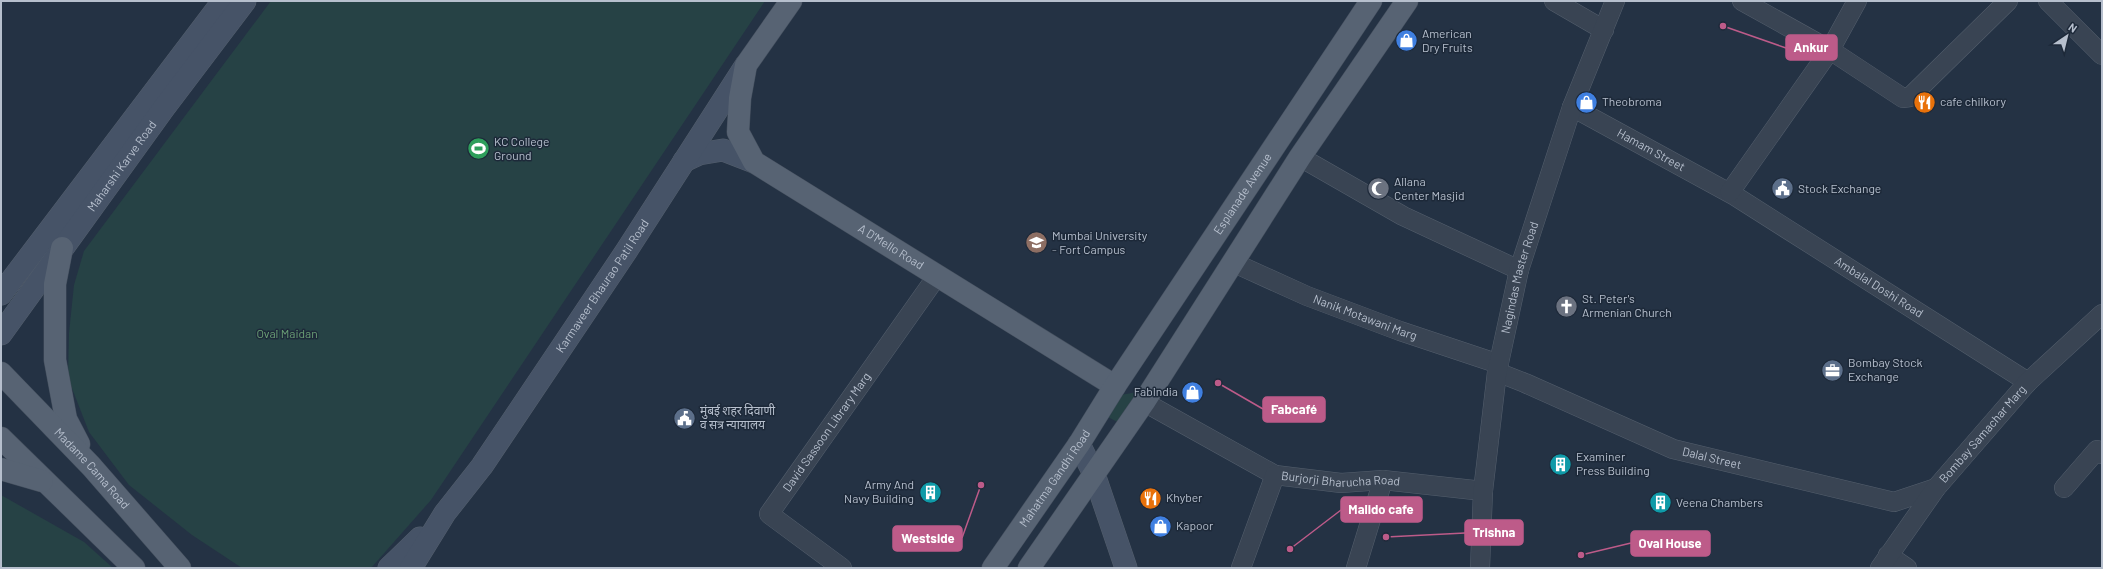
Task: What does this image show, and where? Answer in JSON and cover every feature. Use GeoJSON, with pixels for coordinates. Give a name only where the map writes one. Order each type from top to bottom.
{"type":"FeatureCollection","features":[{"type":"Feature","properties":{"kind":"main road","name":"Maharshi Karve Road"},"geometry":{"type":"LineString","coordinates":[[1,294],[223,1]]}},
{"type":"Feature","properties":{"kind":"main road","name":"Maharshi Karve Road"},"geometry":{"type":"LineString","coordinates":[[1,334],[164,108],[245,1]]}},
{"type":"Feature","properties":{"kind":"main road","name":"Karmaveer Bhaurao Patil Road"},"geometry":{"type":"LineString","coordinates":[[411,568],[445,513],[482,466],[627,250],[746,65],[791,1]]}},
{"type":"Feature","properties":{"kind":"main road","name":"Esplanade Avenue"},"geometry":{"type":"LineString","coordinates":[[1115,386],[1371,1]]}},
{"type":"Feature","properties":{"kind":"main road"},"geometry":{"type":"LineString","coordinates":[[1029,568],[1156,384],[1300,157],[1407,1]]}},
{"type":"Feature","properties":{"kind":"main road","name":"A D'Mello Road"},"geometry":{"type":"LineString","coordinates":[[746,65],[740,98],[738,132],[754,162],[1115,386]]}},
{"type":"Feature","properties":{"kind":"main road"},"geometry":{"type":"LineString","coordinates":[[684,161],[699,154],[724,150],[754,162]]}},
{"type":"Feature","properties":{"kind":"main road"},"geometry":{"type":"LineString","coordinates":[[62,248],[55,284],[56,360],[66,419],[91,466]]}},
{"type":"Feature","properties":{"kind":"main road","name":"Madame Cama Road"},"geometry":{"type":"LineString","coordinates":[[1,373],[91,466],[180,568]]}},
{"type":"Feature","properties":{"kind":"main road"},"geometry":{"type":"LineString","coordinates":[[1115,386],[1156,384]]}},
{"type":"Feature","properties":{"kind":"main road","name":"Mahatma Gandhi Road"},"geometry":{"type":"LineString","coordinates":[[993,568],[1079,444],[1115,386]]}},
{"type":"Feature","properties":{"kind":"main road"},"geometry":{"type":"LineString","coordinates":[[1094,420],[1121,436]]}},
{"type":"Feature","properties":{"kind":"main road"},"geometry":{"type":"LineString","coordinates":[[1,438],[134,568]]}},
{"type":"Feature","properties":{"kind":"main road"},"geometry":{"type":"LineString","coordinates":[[1079,444],[1094,474],[1126,568]]}},
{"type":"Feature","properties":{"kind":"main road"},"geometry":{"type":"LineString","coordinates":[[1,469],[46,482]]}},
{"type":"Feature","properties":{"kind":"main road"},"geometry":{"type":"LineString","coordinates":[[389,568],[445,513]]}},
{"type":"Feature","properties":{"kind":"street"},"geometry":{"type":"LineString","coordinates":[[1554,1],[1604,30]]}},
{"type":"Feature","properties":{"kind":"street","name":"Nagindas Master Road"},"geometry":{"type":"LineString","coordinates":[[1480,568],[1483,491],[1498,368],[1519,270],[1572,107],[1615,1]]}},
{"type":"Feature","properties":{"kind":"street"},"geometry":{"type":"LineString","coordinates":[[1742,1],[1830,50],[1903,98],[1910,97],[2008,1]]}},
{"type":"Feature","properties":{"kind":"street"},"geometry":{"type":"LineString","coordinates":[[1730,192],[1830,50],[1857,1]]}},
{"type":"Feature","properties":{"kind":"street"},"geometry":{"type":"LineString","coordinates":[[2048,1],[2102,55]]}},
{"type":"Feature","properties":{"kind":"street","name":"Hamam Street"},"geometry":{"type":"LineString","coordinates":[[1572,107],[1730,192]]}},
{"type":"Feature","properties":{"kind":"street"},"geometry":{"type":"LineString","coordinates":[[1300,157],[1403,216],[1519,270]]}},
{"type":"Feature","properties":{"kind":"street","name":"Ambalal Doshi Road"},"geometry":{"type":"LineString","coordinates":[[1730,192],[2028,382]]}},
{"type":"Feature","properties":{"kind":"street","name":"Nanik Motawani Marg"},"geometry":{"type":"LineString","coordinates":[[1234,263],[1329,304],[1498,368]]}},
{"type":"Feature","properties":{"kind":"street","name":"David Sassoon Library Marg"},"geometry":{"type":"LineString","coordinates":[[842,568],[769,514],[936,276]]}},
{"type":"Feature","properties":{"kind":"street","name":"Bombay Samachar Marg"},"geometry":{"type":"LineString","coordinates":[[1884,562],[1936,488],[2028,382],[2102,314]]}},
{"type":"Feature","properties":{"kind":"street","name":"Dalal Street"},"geometry":{"type":"LineString","coordinates":[[1498,368],[1526,383],[1673,449],[1894,502],[1936,488]]}},
{"type":"Feature","properties":{"kind":"street","name":"Burjorji Bharucha Road"},"geometry":{"type":"LineString","coordinates":[[1144,402],[1275,475],[1341,483],[1382,480],[1483,491]]}},
{"type":"Feature","properties":{"kind":"street"},"geometry":{"type":"LineString","coordinates":[[2064,488],[2097,450],[2102,454]]}},
{"type":"Feature","properties":{"kind":"street"},"geometry":{"type":"LineString","coordinates":[[1241,568],[1275,475]]}},
{"type":"Feature","properties":{"kind":"street"},"geometry":{"type":"LineString","coordinates":[[1356,568],[1382,480]]}},
{"type":"Feature","properties":{"kind":"street"},"geometry":{"type":"LineString","coordinates":[[1884,562],[1907,568]]}},
{"type":"Feature","properties":{"kind":"green space","name":"Oval Maidan"},"geometry":{"type":"Polygon","coordinates":[[[271,1],[765,1],[431,500],[371,568],[242,568],[192,535],[129,485],[89,432],[68,378],[69,333],[74,285],[84,251],[271,1]]]}},
{"type":"Feature","properties":{"kind":"green space"},"geometry":{"type":"Polygon","coordinates":[[[1143,391],[1121,424],[1108,417],[1115,396],[1143,391]]]}},
{"type":"Feature","properties":{"kind":"green space"},"geometry":{"type":"Polygon","coordinates":[[[1,495],[84,542],[113,568],[1,568],[1,495]]]}},
{"type":"Feature","properties":{"kind":"place","name":"Ankur"},"geometry":{"type":"Point","coordinates":[1723,26]}},
{"type":"Feature","properties":{"kind":"place","name":"American Dry Fruits"},"geometry":{"type":"Point","coordinates":[1407,41]}},
{"type":"Feature","properties":{"kind":"place","name":"Theobroma"},"geometry":{"type":"Point","coordinates":[1586,102]}},
{"type":"Feature","properties":{"kind":"place","name":"cafe chilkory"},"geometry":{"type":"Point","coordinates":[1924,102]}},
{"type":"Feature","properties":{"kind":"place","name":"KC College Ground"},"geometry":{"type":"Point","coordinates":[478,149]}},
{"type":"Feature","properties":{"kind":"place","name":"Allana Center Masjid"},"geometry":{"type":"Point","coordinates":[1379,189]}},
{"type":"Feature","properties":{"kind":"place","name":"Stock Exchange"},"geometry":{"type":"Point","coordinates":[1782,189]}},
{"type":"Feature","properties":{"kind":"place","name":"Mumbai University - Fort Campus"},"geometry":{"type":"Point","coordinates":[1037,243]}},
{"type":"Feature","properties":{"kind":"place","name":"St. Peter's Armenian Church"},"geometry":{"type":"Point","coordinates":[1567,306]}},
{"type":"Feature","properties":{"kind":"place","name":"Bombay Stock Exchange"},"geometry":{"type":"Point","coordinates":[1832,370]}},
{"type":"Feature","properties":{"kind":"place","name":"Fabcafé"},"geometry":{"type":"Point","coordinates":[1218,383]}},
{"type":"Feature","properties":{"kind":"place","name":"FabIndia"},"geometry":{"type":"Point","coordinates":[1193,392]}},
{"type":"Feature","properties":{"kind":"place","name":"मुंबई शहर दिवाणी व सत्र न्यायालय"},"geometry":{"type":"Point","coordinates":[685,418]}},
{"type":"Feature","properties":{"kind":"place","name":"Examiner Press Building"},"geometry":{"type":"Point","coordinates":[1560,464]}},
{"type":"Feature","properties":{"kind":"place","name":"Westside"},"geometry":{"type":"Point","coordinates":[981,485]}},
{"type":"Feature","properties":{"kind":"place","name":"Army And Navy Building"},"geometry":{"type":"Point","coordinates":[930,492]}},
{"type":"Feature","properties":{"kind":"place","name":"Khyber"},"geometry":{"type":"Point","coordinates":[1150,498]}},
{"type":"Feature","properties":{"kind":"place","name":"Veena Chambers"},"geometry":{"type":"Point","coordinates":[1660,503]}},
{"type":"Feature","properties":{"kind":"place","name":"Kapoor"},"geometry":{"type":"Point","coordinates":[1161,526]}},
{"type":"Feature","properties":{"kind":"place","name":"Trishna"},"geometry":{"type":"Point","coordinates":[1386,537]}},
{"type":"Feature","properties":{"kind":"place","name":"Malido cafe"},"geometry":{"type":"Point","coordinates":[1290,549]}},
{"type":"Feature","properties":{"kind":"place","name":"Oval House"},"geometry":{"type":"Point","coordinates":[1581,555]}}]}
